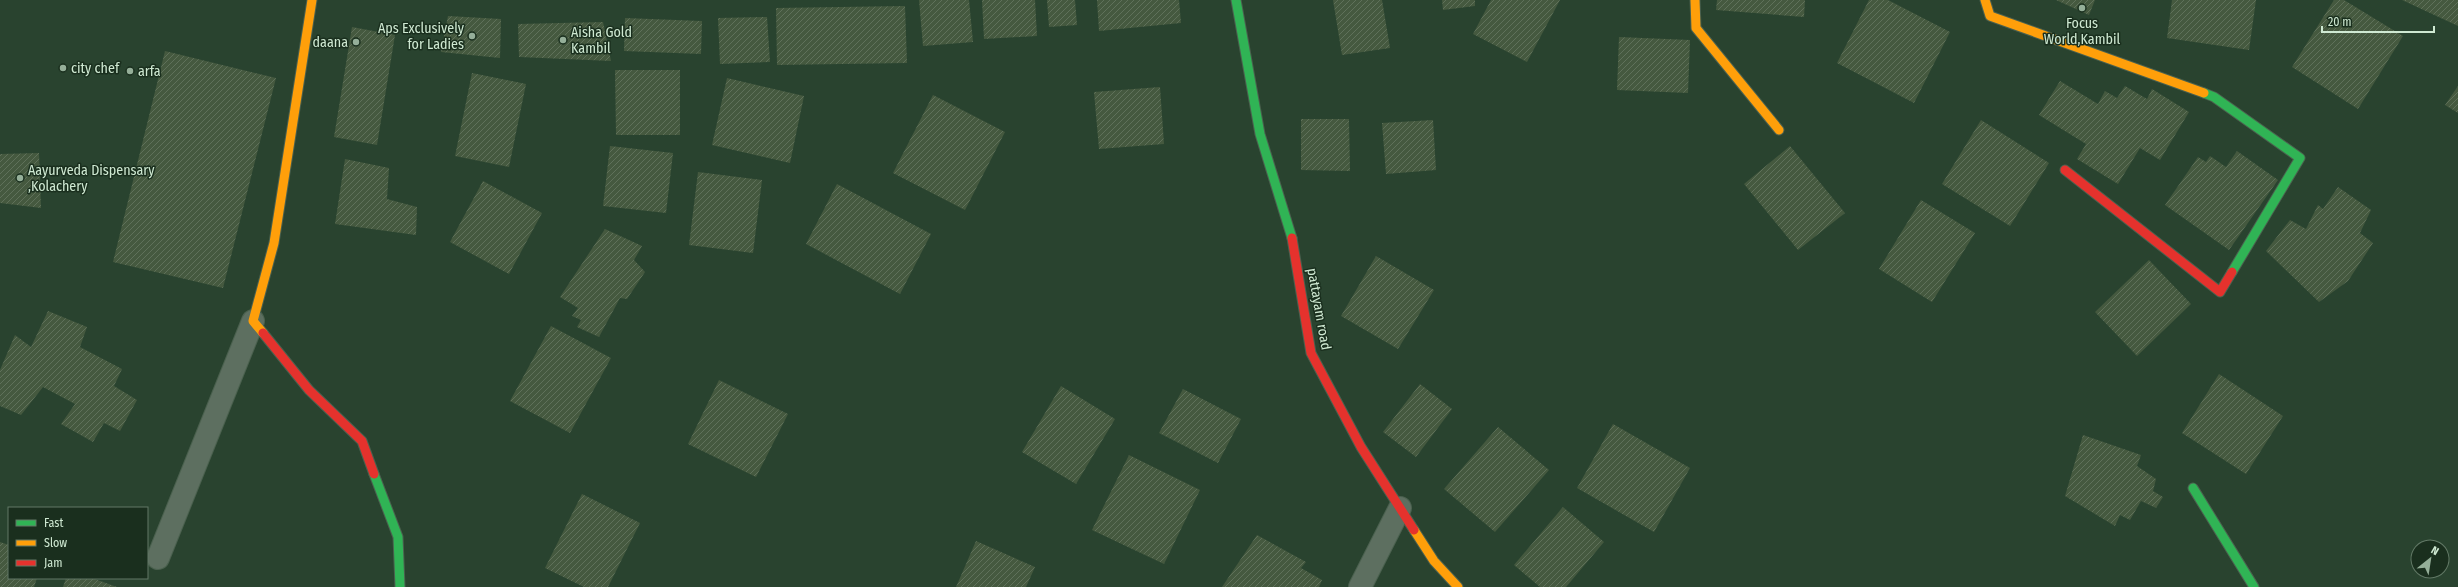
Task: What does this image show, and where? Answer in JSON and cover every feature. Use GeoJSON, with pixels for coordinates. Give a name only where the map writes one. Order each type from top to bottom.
{"type":"FeatureCollection","features":[{"type":"Feature","properties":{"kind":"street"},"geometry":{"type":"LineString","coordinates":[[158,558],[254,321],[274,243],[304,39],[312,0]]}},
{"type":"Feature","properties":{"kind":"street","name":"pattayam road"},"geometry":{"type":"LineString","coordinates":[[1236,0],[1243,48],[1260,134],[1294,246],[1310,353],[1361,447],[1434,561],[1458,587]]}},
{"type":"Feature","properties":{"kind":"street"},"geometry":{"type":"LineString","coordinates":[[1695,0],[1696,28],[1779,130]]}},
{"type":"Feature","properties":{"kind":"street"},"geometry":{"type":"LineString","coordinates":[[1985,0],[1990,16],[2214,97],[2300,158],[2220,292],[2065,170]]}},
{"type":"Feature","properties":{"kind":"street"},"geometry":{"type":"LineString","coordinates":[[254,321],[309,390],[362,441],[398,538],[400,587]]}},
{"type":"Feature","properties":{"kind":"street"},"geometry":{"type":"LineString","coordinates":[[2193,488],[2254,587]]}},
{"type":"Feature","properties":{"kind":"street"},"geometry":{"type":"LineString","coordinates":[[1360,587],[1400,508]]}},
{"type":"Feature","properties":{"kind":"building"},"geometry":{"type":"Polygon","coordinates":[[[919,0],[969,0],[973,42],[923,46],[919,0]]]}},
{"type":"Feature","properties":{"kind":"building"},"geometry":{"type":"Polygon","coordinates":[[[982,0],[1035,0],[1037,36],[984,39],[982,0]]]}},
{"type":"Feature","properties":{"kind":"building"},"geometry":{"type":"Polygon","coordinates":[[[1047,0],[1075,0],[1077,25],[1049,27],[1047,0]]]}},
{"type":"Feature","properties":{"kind":"building"},"geometry":{"type":"Polygon","coordinates":[[[1097,0],[1179,0],[1181,23],[1099,31],[1097,0]]]}},
{"type":"Feature","properties":{"kind":"building"},"geometry":{"type":"Polygon","coordinates":[[[1333,0],[1382,0],[1390,48],[1342,55],[1333,0]]]}},
{"type":"Feature","properties":{"kind":"building"},"geometry":{"type":"Polygon","coordinates":[[[1442,0],[1475,0],[1475,6],[1443,10],[1442,0]]]}},
{"type":"Feature","properties":{"kind":"building"},"geometry":{"type":"Polygon","coordinates":[[[1491,0],[1560,0],[1527,62],[1473,34],[1491,0]]]}},
{"type":"Feature","properties":{"kind":"building"},"geometry":{"type":"Polygon","coordinates":[[[1717,0],[1805,0],[1804,17],[1716,10],[1717,0]]]}},
{"type":"Feature","properties":{"kind":"building"},"geometry":{"type":"Polygon","coordinates":[[[1869,0],[1888,0],[1950,32],[1914,103],[1837,63],[1869,0]]]}},
{"type":"Feature","properties":{"kind":"building","name":"Focus World,Kambil"},"geometry":{"type":"Polygon","coordinates":[[[2056,0],[2095,0],[2089,15],[2056,0]]]}},
{"type":"Feature","properties":{"kind":"building"},"geometry":{"type":"Polygon","coordinates":[[[2172,0],[2256,0],[2249,50],[2167,38],[2172,0]]]}},
{"type":"Feature","properties":{"kind":"building"},"geometry":{"type":"Polygon","coordinates":[[[2334,0],[2344,0],[2403,36],[2358,109],[2292,67],[2334,0]]]}},
{"type":"Feature","properties":{"kind":"building"},"geometry":{"type":"Polygon","coordinates":[[[2402,0],[2458,0],[2458,26],[2402,0]]]}},
{"type":"Feature","properties":{"kind":"building"},"geometry":{"type":"Polygon","coordinates":[[[905,6],[907,63],[777,65],[776,8],[905,6]]]}},
{"type":"Feature","properties":{"kind":"building","name":"Aps Exclusively for Ladies"},"geometry":{"type":"Polygon","coordinates":[[[448,16],[501,19],[500,58],[441,52],[448,16]]]}},
{"type":"Feature","properties":{"kind":"building"},"geometry":{"type":"Polygon","coordinates":[[[767,17],[770,62],[720,64],[718,18],[767,17]]]}},
{"type":"Feature","properties":{"kind":"building"},"geometry":{"type":"Polygon","coordinates":[[[625,18],[702,21],[701,54],[624,51],[625,18]]]}},
{"type":"Feature","properties":{"kind":"building","name":"Aisha Gold Kambil"},"geometry":{"type":"Polygon","coordinates":[[[603,22],[611,61],[519,57],[518,24],[603,22]]]}},
{"type":"Feature","properties":{"kind":"building"},"geometry":{"type":"Polygon","coordinates":[[[352,27],[395,35],[377,145],[334,137],[352,27]]]}},
{"type":"Feature","properties":{"kind":"building"},"geometry":{"type":"Polygon","coordinates":[[[1619,37],[1690,40],[1688,93],[1617,90],[1619,37]]]}},
{"type":"Feature","properties":{"kind":"building"},"geometry":{"type":"Polygon","coordinates":[[[165,51],[276,78],[223,288],[113,262],[165,51]]]}},
{"type":"Feature","properties":{"kind":"building"},"geometry":{"type":"Polygon","coordinates":[[[615,70],[680,70],[680,135],[616,135],[615,70]]]}},
{"type":"Feature","properties":{"kind":"building"},"geometry":{"type":"Polygon","coordinates":[[[472,73],[526,84],[509,167],[455,156],[472,73]]]}},
{"type":"Feature","properties":{"kind":"building"},"geometry":{"type":"Polygon","coordinates":[[[727,78],[804,96],[790,163],[712,145],[727,78]]]}},
{"type":"Feature","properties":{"kind":"building"},"geometry":{"type":"Polygon","coordinates":[[[2060,81],[2098,104],[2105,91],[2117,98],[2125,86],[2147,99],[2152,89],[2189,112],[2160,160],[2140,148],[2118,184],[2077,159],[2086,144],[2039,115],[2060,81]]]}},
{"type":"Feature","properties":{"kind":"building"},"geometry":{"type":"Polygon","coordinates":[[[2458,86],[2458,113],[2445,105],[2458,86]]]}},
{"type":"Feature","properties":{"kind":"building"},"geometry":{"type":"Polygon","coordinates":[[[1160,87],[1164,144],[1099,149],[1094,92],[1160,87]]]}},
{"type":"Feature","properties":{"kind":"building"},"geometry":{"type":"Polygon","coordinates":[[[933,95],[1005,132],[965,210],[893,173],[933,95]]]}},
{"type":"Feature","properties":{"kind":"building"},"geometry":{"type":"Polygon","coordinates":[[[1301,119],[1349,119],[1350,171],[1301,170],[1301,119]]]}},
{"type":"Feature","properties":{"kind":"building"},"geometry":{"type":"Polygon","coordinates":[[[1433,120],[1436,170],[1386,174],[1382,123],[1433,120]]]}},
{"type":"Feature","properties":{"kind":"building"},"geometry":{"type":"Polygon","coordinates":[[[1981,120],[2049,163],[2010,226],[1942,184],[1981,120]]]}},
{"type":"Feature","properties":{"kind":"building"},"geometry":{"type":"Polygon","coordinates":[[[610,146],[673,153],[666,213],[603,206],[610,146]]]}},
{"type":"Feature","properties":{"kind":"building"},"geometry":{"type":"Polygon","coordinates":[[[1790,146],[1845,213],[1798,250],[1744,184],[1790,146]]]}},
{"type":"Feature","properties":{"kind":"building"},"geometry":{"type":"Polygon","coordinates":[[[2237,151],[2278,180],[2229,250],[2165,205],[2198,157],[2206,162],[2210,156],[2226,167],[2237,151]]]}},
{"type":"Feature","properties":{"kind":"building","name":"Aayurveda Dispensary ,Kolachery"},"geometry":{"type":"Polygon","coordinates":[[[39,153],[41,208],[0,203],[0,154],[39,153]]]}},
{"type":"Feature","properties":{"kind":"building"},"geometry":{"type":"Polygon","coordinates":[[[345,159],[389,168],[387,199],[417,207],[416,235],[335,224],[345,159]]]}},
{"type":"Feature","properties":{"kind":"building"},"geometry":{"type":"Polygon","coordinates":[[[698,172],[762,180],[753,253],[689,245],[698,172]]]}},
{"type":"Feature","properties":{"kind":"building"},"geometry":{"type":"Polygon","coordinates":[[[483,181],[542,213],[509,274],[450,242],[483,181]]]}},
{"type":"Feature","properties":{"kind":"building"},"geometry":{"type":"Polygon","coordinates":[[[837,184],[931,234],[900,294],[806,244],[837,184]]]}},
{"type":"Feature","properties":{"kind":"building"},"geometry":{"type":"Polygon","coordinates":[[[2338,187],[2371,210],[2360,233],[2373,243],[2348,281],[2319,302],[2266,251],[2290,220],[2306,229],[2318,205],[2323,209],[2338,187]]]}},
{"type":"Feature","properties":{"kind":"building"},"geometry":{"type":"Polygon","coordinates":[[[1921,200],[1975,233],[1932,302],[1879,269],[1921,200]]]}},
{"type":"Feature","properties":{"kind":"building"},"geometry":{"type":"Polygon","coordinates":[[[605,229],[642,246],[634,260],[645,272],[627,299],[620,298],[599,337],[577,327],[581,320],[572,316],[578,308],[560,297],[605,229]]]}},
{"type":"Feature","properties":{"kind":"building"},"geometry":{"type":"Polygon","coordinates":[[[1376,256],[1434,290],[1398,349],[1341,316],[1376,256]]]}},
{"type":"Feature","properties":{"kind":"building"},"geometry":{"type":"Polygon","coordinates":[[[2149,260],[2191,304],[2137,356],[2095,312],[2149,260]]]}},
{"type":"Feature","properties":{"kind":"building"},"geometry":{"type":"Polygon","coordinates":[[[48,311],[87,327],[80,347],[122,369],[114,386],[137,400],[120,431],[104,423],[93,442],[61,424],[75,404],[43,387],[21,415],[0,406],[0,370],[15,335],[31,347],[48,311]]]}},
{"type":"Feature","properties":{"kind":"building"},"geometry":{"type":"Polygon","coordinates":[[[551,326],[611,358],[570,433],[510,401],[551,326]]]}},
{"type":"Feature","properties":{"kind":"building"},"geometry":{"type":"Polygon","coordinates":[[[2219,374],[2283,416],[2246,474],[2182,433],[2219,374]]]}},
{"type":"Feature","properties":{"kind":"building"},"geometry":{"type":"Polygon","coordinates":[[[719,380],[788,414],[756,477],[688,444],[719,380]]]}},
{"type":"Feature","properties":{"kind":"building"},"geometry":{"type":"Polygon","coordinates":[[[1420,384],[1452,409],[1416,457],[1383,432],[1420,384]]]}},
{"type":"Feature","properties":{"kind":"building"},"geometry":{"type":"Polygon","coordinates":[[[1061,386],[1115,419],[1076,484],[1022,452],[1061,386]]]}},
{"type":"Feature","properties":{"kind":"building"},"geometry":{"type":"Polygon","coordinates":[[[1183,389],[1241,419],[1218,463],[1159,433],[1183,389]]]}},
{"type":"Feature","properties":{"kind":"building"},"geometry":{"type":"Polygon","coordinates":[[[1613,424],[1690,468],[1654,532],[1577,488],[1613,424]]]}},
{"type":"Feature","properties":{"kind":"building"},"geometry":{"type":"Polygon","coordinates":[[[1498,427],[1549,470],[1495,532],[1444,489],[1498,427]]]}},
{"type":"Feature","properties":{"kind":"building"},"geometry":{"type":"Polygon","coordinates":[[[2083,435],[2141,455],[2137,466],[2156,479],[2153,491],[2163,497],[2156,508],[2141,501],[2130,520],[2120,515],[2115,526],[2065,496],[2083,435]]]}},
{"type":"Feature","properties":{"kind":"building"},"geometry":{"type":"Polygon","coordinates":[[[1129,455],[1200,490],[1164,564],[1092,530],[1129,455]]]}},
{"type":"Feature","properties":{"kind":"building"},"geometry":{"type":"Polygon","coordinates":[[[582,494],[640,523],[608,587],[584,587],[545,568],[582,494]]]}},
{"type":"Feature","properties":{"kind":"building"},"geometry":{"type":"Polygon","coordinates":[[[1563,507],[1604,542],[1566,587],[1540,587],[1514,565],[1563,507]]]}},
{"type":"Feature","properties":{"kind":"building"},"geometry":{"type":"Polygon","coordinates":[[[1257,535],[1306,562],[1301,568],[1322,580],[1319,587],[1222,587],[1257,535]]]}},
{"type":"Feature","properties":{"kind":"building"},"geometry":{"type":"Polygon","coordinates":[[[976,541],[1035,567],[1026,587],[956,587],[976,541]]]}},
{"type":"Feature","properties":{"kind":"building"},"geometry":{"type":"Polygon","coordinates":[[[0,542],[8,545],[8,579],[37,579],[34,587],[0,587],[0,542]]]}},
{"type":"Feature","properties":{"kind":"building"},"geometry":{"type":"Polygon","coordinates":[[[66,579],[95,579],[117,587],[63,587],[66,579]]]}},
{"type":"Feature","properties":{"kind":"traffic: fast"},"geometry":{"type":"LineString","coordinates":[[1236,0],[1260,134],[1292,238]]}},
{"type":"Feature","properties":{"kind":"traffic: fast"},"geometry":{"type":"LineString","coordinates":[[2204,93],[2214,97],[2300,158],[2232,272]]}},
{"type":"Feature","properties":{"kind":"traffic: fast"},"geometry":{"type":"LineString","coordinates":[[374,474],[398,537],[400,587]]}},
{"type":"Feature","properties":{"kind":"traffic: fast"},"geometry":{"type":"LineString","coordinates":[[2193,488],[2254,587]]}},
{"type":"Feature","properties":{"kind":"traffic: slow"},"geometry":{"type":"LineString","coordinates":[[263,333],[253,321],[274,243],[312,0]]}},
{"type":"Feature","properties":{"kind":"traffic: slow"},"geometry":{"type":"LineString","coordinates":[[1695,0],[1696,28],[1779,130]]}},
{"type":"Feature","properties":{"kind":"traffic: slow"},"geometry":{"type":"LineString","coordinates":[[1985,0],[1990,16],[2204,93]]}},
{"type":"Feature","properties":{"kind":"traffic: slow"},"geometry":{"type":"LineString","coordinates":[[1414,530],[1434,561],[1458,587]]}},
{"type":"Feature","properties":{"kind":"traffic: jam"},"geometry":{"type":"LineString","coordinates":[[2065,170],[2220,292],[2232,272]]}},
{"type":"Feature","properties":{"kind":"traffic: jam"},"geometry":{"type":"LineString","coordinates":[[1292,238],[1311,353],[1361,447],[1414,530]]}},
{"type":"Feature","properties":{"kind":"traffic: jam"},"geometry":{"type":"LineString","coordinates":[[263,333],[309,390],[362,441],[374,474]]}},
{"type":"Feature","properties":{"kind":"place","name":"Focus World,Kambil"},"geometry":{"type":"Point","coordinates":[2082,8]}},
{"type":"Feature","properties":{"kind":"place","name":"Aps Exclusively for Ladies"},"geometry":{"type":"Point","coordinates":[472,36]}},
{"type":"Feature","properties":{"kind":"place","name":"Aisha Gold Kambil"},"geometry":{"type":"Point","coordinates":[563,40]}},
{"type":"Feature","properties":{"kind":"place","name":"daana"},"geometry":{"type":"Point","coordinates":[356,42]}},
{"type":"Feature","properties":{"kind":"place","name":"city chef"},"geometry":{"type":"Point","coordinates":[63,68]}},
{"type":"Feature","properties":{"kind":"place","name":"arfa"},"geometry":{"type":"Point","coordinates":[130,71]}},
{"type":"Feature","properties":{"kind":"place","name":"Aayurveda Dispensary ,Kolachery"},"geometry":{"type":"Point","coordinates":[20,178]}}]}
